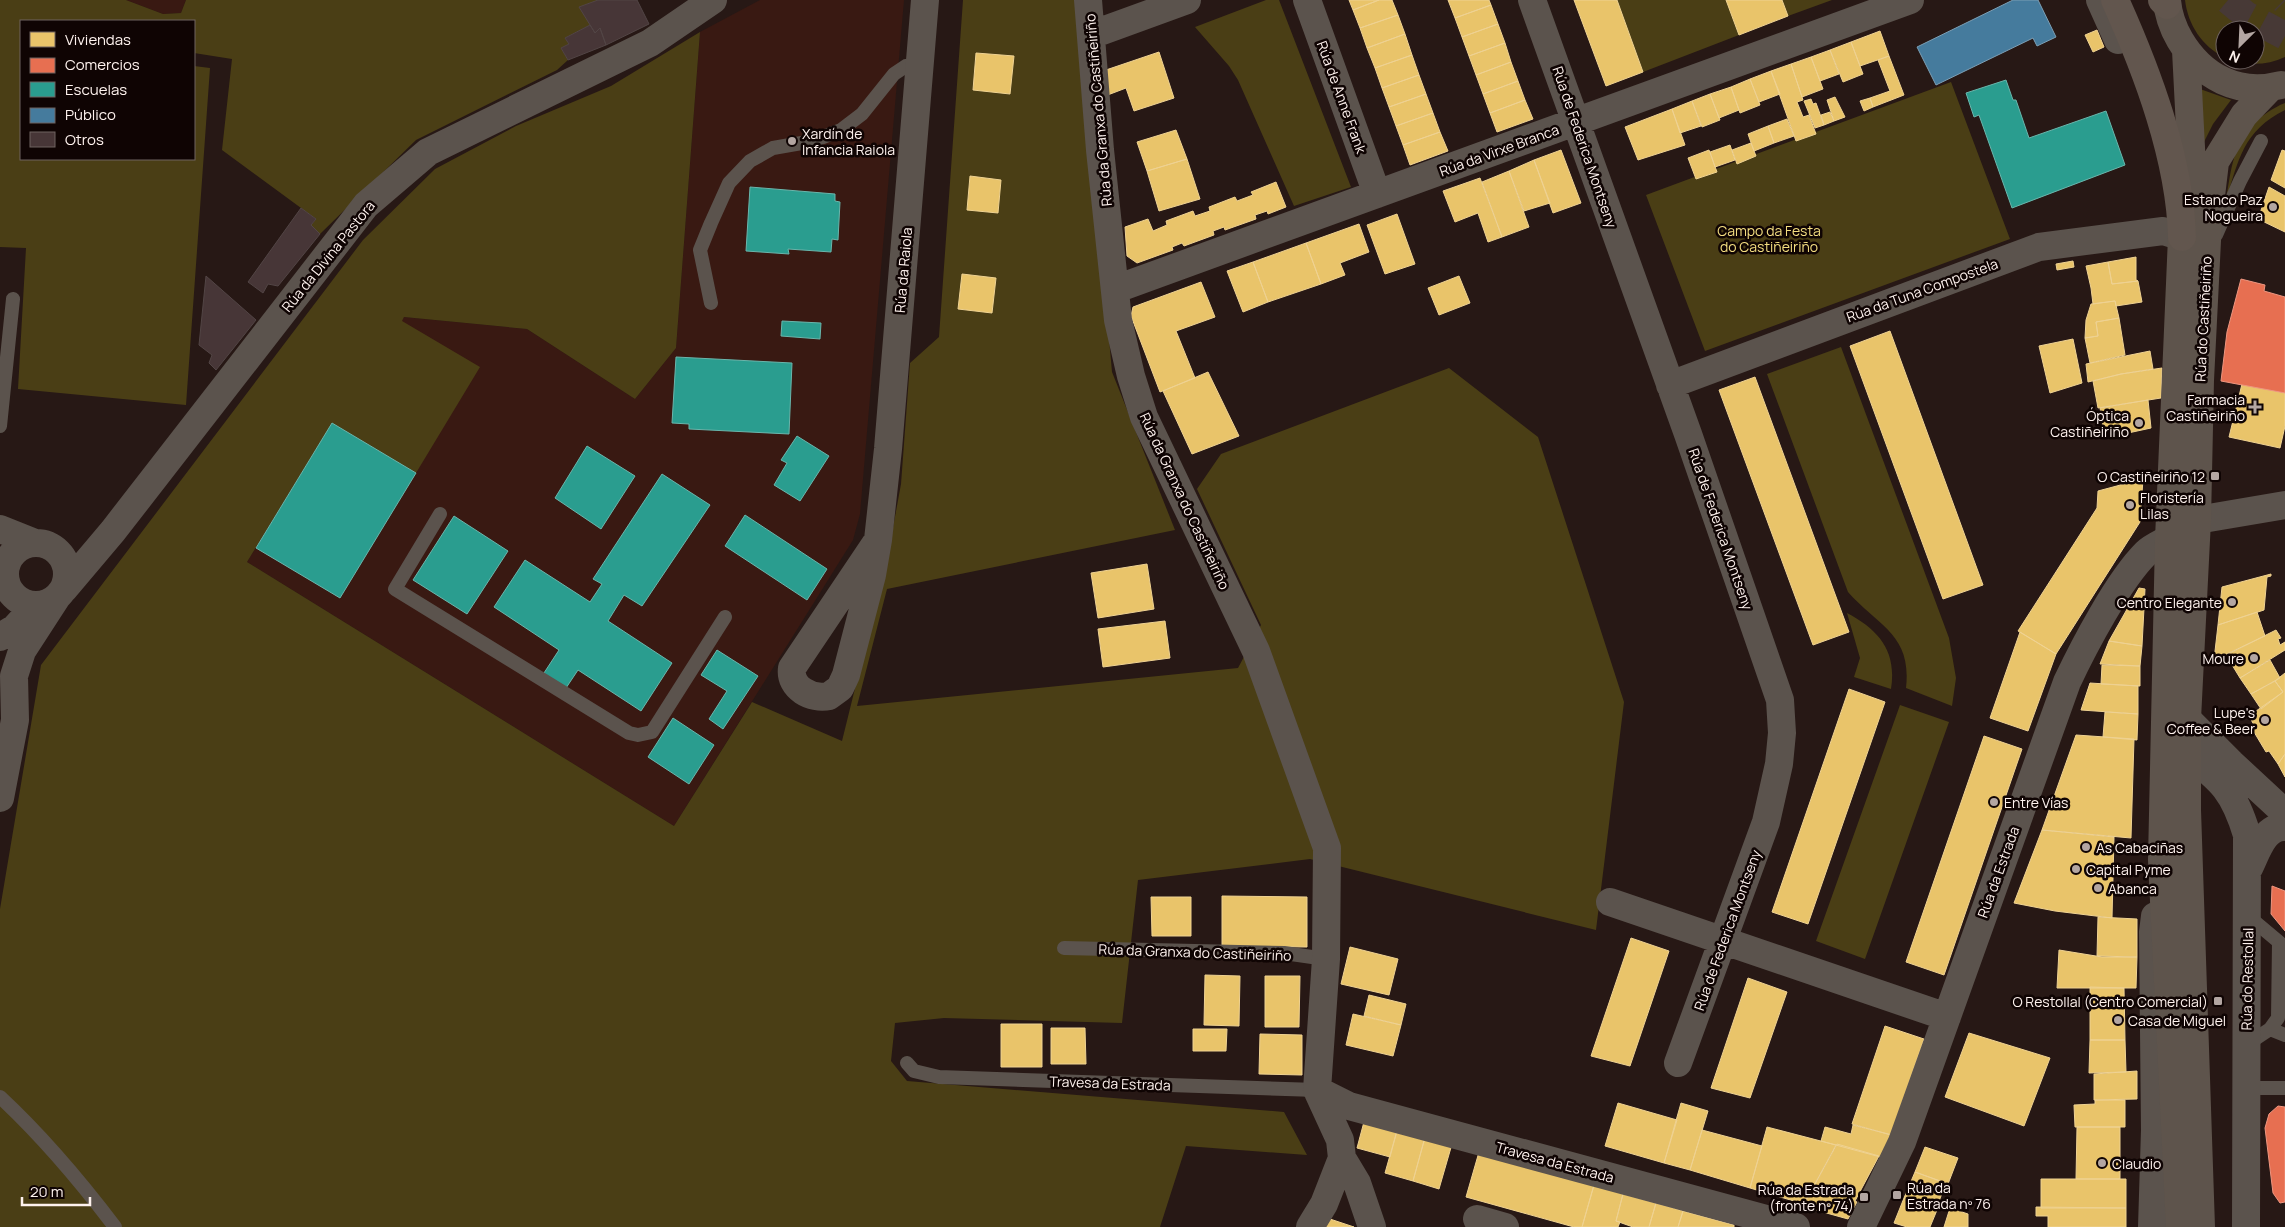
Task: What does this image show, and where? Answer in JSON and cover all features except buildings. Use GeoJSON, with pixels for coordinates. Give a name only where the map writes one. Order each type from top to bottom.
{"type":"FeatureCollection","features":[{"type":"Feature","properties":{"kind":"highway"},"geometry":{"type":"LineString","coordinates":[[2114,0],[2137,50],[2168,147],[2182,222],[2182,237]]}},
{"type":"Feature","properties":{"kind":"main road","name":"Rúa do Castiñeiriño"},"geometry":{"type":"LineString","coordinates":[[2165,2],[2176,33],[2186,50],[2203,70],[2222,81],[2245,87],[2280,85]]}},
{"type":"Feature","properties":{"kind":"main road","name":"Rúa do Castiñeiriño"},"geometry":{"type":"LineString","coordinates":[[2169,539],[2182,237],[2192,167],[2186,50]]}},
{"type":"Feature","properties":{"kind":"main road","name":"Rúa do Castiñeiriño"},"geometry":{"type":"LineString","coordinates":[[2187,719],[2197,520],[2205,270],[2208,221],[2215,162],[2244,115],[2280,85]]}},
{"type":"Feature","properties":{"kind":"main road"},"geometry":{"type":"LineString","coordinates":[[2169,539],[2162,860],[2180,1227]]}},
{"type":"Feature","properties":{"kind":"main road"},"geometry":{"type":"LineString","coordinates":[[2187,719],[2187,810],[2201,1227]]}},
{"type":"Feature","properties":{"kind":"street","name":"Rúa da Divina Pastora"},"geometry":{"type":"LineString","coordinates":[[52,597],[113,531],[366,205],[428,152],[650,43],[713,0]]}},
{"type":"Feature","properties":{"kind":"street","name":"Rúa da Raiola"},"geometry":{"type":"LineString","coordinates":[[878,540],[788,657],[791,674],[797,686],[816,697],[824,698],[840,688],[846,675],[872,575],[878,540],[925,0]]}},
{"type":"Feature","properties":{"kind":"street","name":"Rúa da Granxa do Castiñeiriño"},"geometry":{"type":"LineString","coordinates":[[1088,0],[1100,150],[1118,320],[1131,376],[1144,417],[1256,650],[1327,848],[1326,958],[1317,1090]]}},
{"type":"Feature","properties":{"kind":"street"},"geometry":{"type":"LineString","coordinates":[[1091,35],[1186,0]]}},
{"type":"Feature","properties":{"kind":"street","name":"Rúa de Anne Frank"},"geometry":{"type":"LineString","coordinates":[[1307,0],[1377,194]]}},
{"type":"Feature","properties":{"kind":"street","name":"Rúa de Federica Montseny"},"geometry":{"type":"LineString","coordinates":[[1532,0],[1670,385],[1780,700],[1782,733],[1779,764],[1766,822],[1678,1063]]}},
{"type":"Feature","properties":{"kind":"street","name":"Rúa da Virxe Branca"},"geometry":{"type":"LineString","coordinates":[[1116,289],[1910,0]]}},
{"type":"Feature","properties":{"kind":"street"},"geometry":{"type":"LineString","coordinates":[[2100,0],[2135,80],[2155,102]]}},
{"type":"Feature","properties":{"kind":"street","name":"Rúa da Tuna Compostela"},"geometry":{"type":"LineString","coordinates":[[1670,385],[2039,247],[2163,232],[2182,237]]}},
{"type":"Feature","properties":{"kind":"street"},"geometry":{"type":"LineString","coordinates":[[2197,520],[2285,505]]}},
{"type":"Feature","properties":{"kind":"street"},"geometry":{"type":"LineString","coordinates":[[0,529],[40,544],[61,556],[66,566],[67,578],[52,597],[22,651],[7,668],[15,720],[0,798]]}},
{"type":"Feature","properties":{"kind":"street"},"geometry":{"type":"LineString","coordinates":[[52,597],[25,603],[16,597],[10,589],[4,569],[17,550],[40,544],[95,539],[113,531]]}},
{"type":"Feature","properties":{"kind":"street","name":"Rúa da Estrada"},"geometry":{"type":"LineString","coordinates":[[1862,1227],[1902,1142],[2055,714],[2077,661],[2126,580],[2147,552],[2169,539]]}},
{"type":"Feature","properties":{"kind":"street"},"geometry":{"type":"LineString","coordinates":[[0,637],[16,628],[52,597]]}},
{"type":"Feature","properties":{"kind":"street"},"geometry":{"type":"LineString","coordinates":[[2187,719],[2285,813]]}},
{"type":"Feature","properties":{"kind":"street","name":"Rúa do Restollal"},"geometry":{"type":"LineString","coordinates":[[2187,753],[2220,779],[2239,808],[2247,835],[2246,1045],[2255,1088],[2246,1227]]}},
{"type":"Feature","properties":{"kind":"street"},"geometry":{"type":"LineString","coordinates":[[2248,869],[2266,835],[2278,827],[2285,827]]}},
{"type":"Feature","properties":{"kind":"street"},"geometry":{"type":"LineString","coordinates":[[2152,1227],[2155,1130],[2152,932],[2162,860]]}},
{"type":"Feature","properties":{"kind":"street"},"geometry":{"type":"LineString","coordinates":[[1610,902],[1947,1017]]}},
{"type":"Feature","properties":{"kind":"street"},"geometry":{"type":"LineString","coordinates":[[1317,1090],[1340,1140],[1342,1158],[1357,1183],[1372,1227]]}},
{"type":"Feature","properties":{"kind":"street","name":"Travesa da Estrada"},"geometry":{"type":"LineString","coordinates":[[1317,1090],[1349,1106],[1796,1227]]}},
{"type":"Feature","properties":{"kind":"street"},"geometry":{"type":"LineString","coordinates":[[1310,1227],[1324,1204],[1342,1158]]}},
{"type":"Feature","properties":{"kind":"street"},"geometry":{"type":"LineString","coordinates":[[1477,1219],[1505,1227]]}},
{"type":"Feature","properties":{"kind":"lane"},"geometry":{"type":"LineString","coordinates":[[711,304],[700,250],[710,223],[729,183],[750,161],[772,148],[813,142],[841,130],[862,114],[894,74],[906,66],[920,65]]}},
{"type":"Feature","properties":{"kind":"lane"},"geometry":{"type":"LineString","coordinates":[[2205,270],[2219,224],[2261,141]]}},
{"type":"Feature","properties":{"kind":"lane"},"geometry":{"type":"LineString","coordinates":[[0,426],[13,299]]}},
{"type":"Feature","properties":{"kind":"lane"},"geometry":{"type":"LineString","coordinates":[[440,514],[395,589],[629,733],[638,735],[652,732],[726,617]]}},
{"type":"Feature","properties":{"kind":"lane"},"geometry":{"type":"LineString","coordinates":[[2248,916],[2282,944],[2278,1020],[2285,1035]]}},
{"type":"Feature","properties":{"kind":"lane","name":"Rúa da Granxa do Castiñeiriño"},"geometry":{"type":"LineString","coordinates":[[1064,948],[1284,953],[1326,958]]}},
{"type":"Feature","properties":{"kind":"lane"},"geometry":{"type":"LineString","coordinates":[[2246,1045],[2278,1020]]}},
{"type":"Feature","properties":{"kind":"lane","name":"Travesa da Estrada"},"geometry":{"type":"LineString","coordinates":[[907,1063],[914,1071],[939,1077],[1317,1090]]}},
{"type":"Feature","properties":{"kind":"lane"},"geometry":{"type":"LineString","coordinates":[[2255,1088],[2285,1088]]}},
{"type":"Feature","properties":{"kind":"lane"},"geometry":{"type":"LineString","coordinates":[[2255,1088],[2285,1098]]}},
{"type":"Feature","properties":{"kind":"lane"},"geometry":{"type":"LineString","coordinates":[[0,1097],[65,1165],[115,1227]]}},
{"type":"Feature","properties":{"kind":"shaded area"},"geometry":{"type":"Polygon","coordinates":[[[126,0],[186,0],[181,13],[163,14],[126,0]]]}},
{"type":"Feature","properties":{"kind":"shaded area"},"geometry":{"type":"Polygon","coordinates":[[[760,0],[904,0],[860,514],[853,540],[674,826],[247,562],[332,423],[339,426],[404,317],[527,329],[635,399],[676,348],[700,32],[760,0]]]}},
{"type":"Feature","properties":{"kind":"green space"},"geometry":{"type":"Polygon","coordinates":[[[0,0],[126,0],[163,14],[181,13],[186,0],[598,0],[590,25],[565,38],[569,44],[561,48],[568,60],[557,70],[416,140],[320,234],[311,225],[316,219],[222,150],[232,59],[195,53],[195,20],[20,20],[20,160],[195,160],[195,66],[210,68],[186,405],[18,389],[26,248],[0,247],[0,0]]]}},
{"type":"Feature","properties":{"kind":"green space"},"geometry":{"type":"Polygon","coordinates":[[[963,0],[1079,0],[1112,372],[1175,530],[887,589],[857,706],[1238,668],[1261,625],[1197,489],[1221,454],[1449,368],[1538,437],[1624,702],[1596,930],[1310,859],[1138,880],[1122,1023],[944,1018],[895,1023],[891,1061],[907,1081],[1284,1112],[1307,1155],[1186,1146],[1160,1227],[0,1227],[0,909],[41,665],[363,240],[435,169],[516,126],[611,86],[700,32],[676,348],[635,399],[527,329],[404,317],[402,321],[480,367],[416,473],[332,423],[247,562],[674,826],[752,702],[842,741],[888,555],[901,484],[910,363],[939,337],[963,0]]]}},
{"type":"Feature","properties":{"kind":"green space"},"geometry":{"type":"Polygon","coordinates":[[[1266,0],[1279,0],[1351,187],[1294,206],[1238,80],[1229,66],[1195,27],[1266,0]]]}},
{"type":"Feature","properties":{"kind":"green space"},"geometry":{"type":"Polygon","coordinates":[[[1617,0],[1726,0],[1739,35],[1643,72],[1617,0]]]}},
{"type":"Feature","properties":{"kind":"green space"},"geometry":{"type":"Polygon","coordinates":[[[1782,0],[1832,0],[1788,16],[1782,0]]]}},
{"type":"Feature","properties":{"kind":"green space"},"geometry":{"type":"Polygon","coordinates":[[[2185,0],[2285,0],[2285,57],[2265,63],[2265,20],[2215,20],[2215,52],[2198,34],[2189,18],[2185,0]]]}},
{"type":"Feature","properties":{"kind":"green space","name":"Campo da Festa do Castiñeiriño"},"geometry":{"type":"Polygon","coordinates":[[[1951,82],[2010,239],[1705,351],[1646,195],[1951,82]]]}},
{"type":"Feature","properties":{"kind":"green space"},"geometry":{"type":"Polygon","coordinates":[[[2200,89],[2231,100],[2213,124],[2199,152],[2200,89]]]}},
{"type":"Feature","properties":{"kind":"green space"},"geometry":{"type":"Polygon","coordinates":[[[2285,103],[2285,110],[2271,118],[2251,137],[2239,159],[2226,200],[2233,162],[2241,140],[2257,121],[2268,112],[2285,103]]]}},
{"type":"Feature","properties":{"kind":"green space"},"geometry":{"type":"Polygon","coordinates":[[[1841,347],[1949,638],[1956,678],[1952,706],[1906,688],[1904,655],[1898,643],[1890,632],[1848,592],[1767,374],[1841,347]]]}},
{"type":"Feature","properties":{"kind":"green space"},"geometry":{"type":"Polygon","coordinates":[[[1847,613],[1877,634],[1883,643],[1891,663],[1891,689],[1854,677],[1860,658],[1847,613]]]}},
{"type":"Feature","properties":{"kind":"green space"},"geometry":{"type":"Polygon","coordinates":[[[1900,705],[1949,722],[1865,959],[1816,941],[1900,705]]]}},
{"type":"Feature","properties":{"kind":"tunnel"},"geometry":{"type":"LineString","coordinates":[[2228,0],[2246,15],[2285,36]]}},
{"type":"Feature","properties":{"kind":"place","name":"Xardín de Infancia Raiola"},"geometry":{"type":"Point","coordinates":[792,141]}},
{"type":"Feature","properties":{"kind":"place","name":"Estanco Paz Nogueira"},"geometry":{"type":"Point","coordinates":[2273,207]}},
{"type":"Feature","properties":{"kind":"place","name":"Farmacia Castiñeiriño"},"geometry":{"type":"Point","coordinates":[2255,407]}},
{"type":"Feature","properties":{"kind":"place","name":"Óptica Castiñeiriño"},"geometry":{"type":"Point","coordinates":[2139,423]}},
{"type":"Feature","properties":{"kind":"place","name":"O Castiñeiriño 12"},"geometry":{"type":"Point","coordinates":[2215,476]}},
{"type":"Feature","properties":{"kind":"place","name":"Floristería Lilas"},"geometry":{"type":"Point","coordinates":[2130,505]}},
{"type":"Feature","properties":{"kind":"place","name":"Centro Elegante"},"geometry":{"type":"Point","coordinates":[2232,602]}},
{"type":"Feature","properties":{"kind":"place","name":"Moure"},"geometry":{"type":"Point","coordinates":[2254,658]}},
{"type":"Feature","properties":{"kind":"place","name":"Lupe's Coffee & Beer"},"geometry":{"type":"Point","coordinates":[2265,720]}},
{"type":"Feature","properties":{"kind":"place","name":"Entre Vías"},"geometry":{"type":"Point","coordinates":[1994,802]}},
{"type":"Feature","properties":{"kind":"place","name":"As Cabaciñas"},"geometry":{"type":"Point","coordinates":[2086,847]}},
{"type":"Feature","properties":{"kind":"place","name":"Capital Pyme"},"geometry":{"type":"Point","coordinates":[2076,869]}},
{"type":"Feature","properties":{"kind":"place","name":"Abanca"},"geometry":{"type":"Point","coordinates":[2098,888]}},
{"type":"Feature","properties":{"kind":"place","name":"O Restollal (Centro Comercial)"},"geometry":{"type":"Point","coordinates":[2218,1001]}},
{"type":"Feature","properties":{"kind":"place","name":"Casa de Miguel"},"geometry":{"type":"Point","coordinates":[2118,1020]}},
{"type":"Feature","properties":{"kind":"place","name":"Claudio"},"geometry":{"type":"Point","coordinates":[2102,1163]}},
{"type":"Feature","properties":{"kind":"place","name":"Rúa da Estrada nº 76"},"geometry":{"type":"Point","coordinates":[1897,1195]}},
{"type":"Feature","properties":{"kind":"place","name":"Rúa da Estrada (fronte nº 74)"},"geometry":{"type":"Point","coordinates":[1864,1197]}}]}
